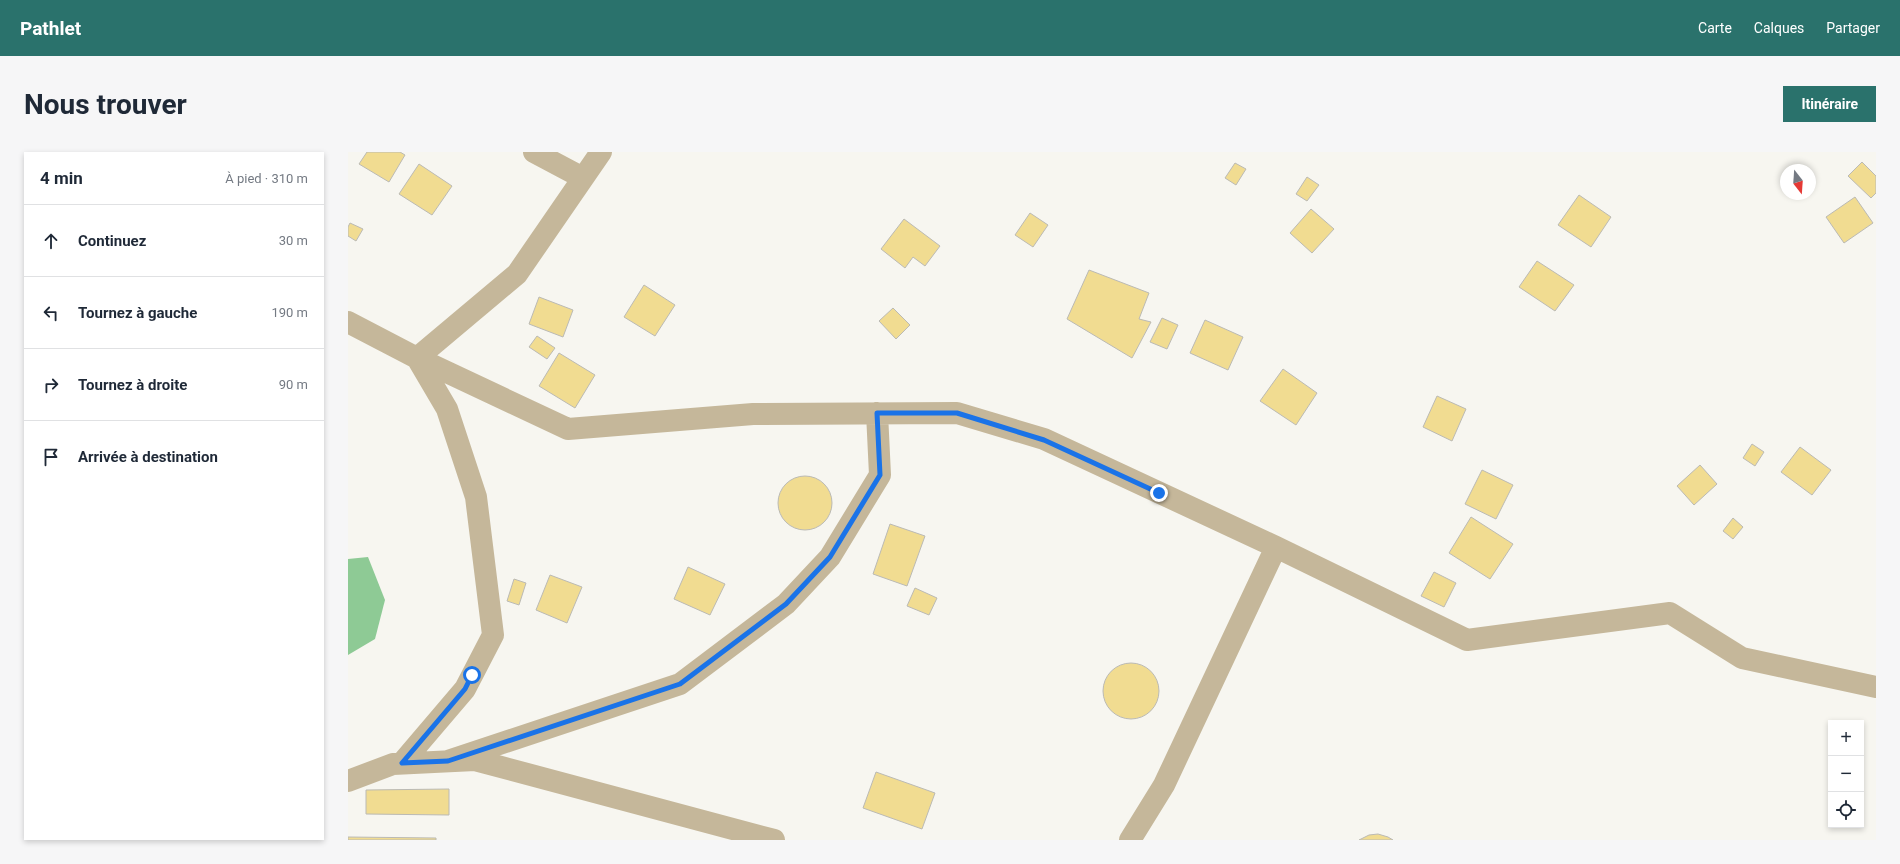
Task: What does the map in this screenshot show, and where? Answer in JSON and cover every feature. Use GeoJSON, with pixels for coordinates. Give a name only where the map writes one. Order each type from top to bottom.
{"type":"FeatureCollection","features":[{"type":"Feature","properties":{"kind":"street"},"geometry":{"type":"LineString","coordinates":[[534,152],[583,178]]}},
{"type":"Feature","properties":{"kind":"street"},"geometry":{"type":"LineString","coordinates":[[417,358],[517,274],[601,152]]}},
{"type":"Feature","properties":{"kind":"street"},"geometry":{"type":"LineString","coordinates":[[348,322],[417,358],[568,429],[753,414],[957,413],[1044,440],[1276,547],[1467,640],[1670,613],[1742,658],[1876,687]]}},
{"type":"Feature","properties":{"kind":"street"},"geometry":{"type":"LineString","coordinates":[[402,763],[465,689],[493,635],[476,497],[448,409],[417,358]]}},
{"type":"Feature","properties":{"kind":"street"},"geometry":{"type":"LineString","coordinates":[[448,761],[680,684],[786,604],[830,557],[880,475],[877,413]]}},
{"type":"Feature","properties":{"kind":"street"},"geometry":{"type":"LineString","coordinates":[[1130,840],[1164,785],[1276,547]]}},
{"type":"Feature","properties":{"kind":"street"},"geometry":{"type":"LineString","coordinates":[[348,781],[393,764],[475,760],[774,840]]}},
{"type":"Feature","properties":{"kind":"green space"},"geometry":{"type":"Polygon","coordinates":[[[368,557],[385,600],[375,639],[348,655],[348,559],[368,557]]]}},
{"type":"Feature","properties":{"kind":"building"},"geometry":{"type":"Polygon","coordinates":[[[367,152],[400,152],[405,155],[389,182],[359,164],[367,152]]]}},
{"type":"Feature","properties":{"kind":"building"},"geometry":{"type":"Polygon","coordinates":[[[1862,162],[1876,176],[1876,193],[1871,198],[1848,176],[1862,162]]]}},
{"type":"Feature","properties":{"kind":"building"},"geometry":{"type":"Polygon","coordinates":[[[1235,163],[1246,169],[1236,185],[1225,178],[1235,163]]]}},
{"type":"Feature","properties":{"kind":"building"},"geometry":{"type":"Polygon","coordinates":[[[419,164],[452,186],[432,215],[399,194],[419,164]]]}},
{"type":"Feature","properties":{"kind":"building"},"geometry":{"type":"Polygon","coordinates":[[[1307,177],[1319,185],[1307,201],[1296,194],[1307,177]]]}},
{"type":"Feature","properties":{"kind":"building"},"geometry":{"type":"Polygon","coordinates":[[[1579,195],[1611,217],[1591,247],[1558,225],[1579,195]]]}},
{"type":"Feature","properties":{"kind":"building"},"geometry":{"type":"Polygon","coordinates":[[[1855,197],[1873,223],[1844,243],[1826,217],[1855,197]]]}},
{"type":"Feature","properties":{"kind":"building"},"geometry":{"type":"Polygon","coordinates":[[[1311,209],[1334,229],[1312,253],[1290,233],[1311,209]]]}},
{"type":"Feature","properties":{"kind":"building"},"geometry":{"type":"Polygon","coordinates":[[[1030,213],[1048,225],[1033,247],[1015,235],[1030,213]]]}},
{"type":"Feature","properties":{"kind":"building"},"geometry":{"type":"Polygon","coordinates":[[[904,219],[940,246],[925,266],[913,257],[905,268],[881,249],[904,219]]]}},
{"type":"Feature","properties":{"kind":"building"},"geometry":{"type":"Polygon","coordinates":[[[350,223],[363,229],[356,241],[348,236],[348,227],[350,223]]]}},
{"type":"Feature","properties":{"kind":"building"},"geometry":{"type":"Polygon","coordinates":[[[1537,261],[1574,285],[1555,311],[1519,287],[1537,261]]]}},
{"type":"Feature","properties":{"kind":"building"},"geometry":{"type":"Polygon","coordinates":[[[1089,270],[1149,293],[1139,319],[1151,322],[1132,358],[1067,319],[1089,270]]]}},
{"type":"Feature","properties":{"kind":"building"},"geometry":{"type":"Polygon","coordinates":[[[644,285],[675,305],[655,336],[624,317],[644,285]]]}},
{"type":"Feature","properties":{"kind":"building"},"geometry":{"type":"Polygon","coordinates":[[[539,297],[573,310],[563,337],[529,324],[539,297]]]}},
{"type":"Feature","properties":{"kind":"building"},"geometry":{"type":"Polygon","coordinates":[[[893,308],[910,325],[896,339],[879,321],[893,308]]]}},
{"type":"Feature","properties":{"kind":"building"},"geometry":{"type":"Polygon","coordinates":[[[1162,318],[1178,325],[1167,349],[1150,342],[1162,318]]]}},
{"type":"Feature","properties":{"kind":"building"},"geometry":{"type":"Polygon","coordinates":[[[1205,320],[1243,337],[1228,370],[1190,353],[1205,320]]]}},
{"type":"Feature","properties":{"kind":"building"},"geometry":{"type":"Polygon","coordinates":[[[537,336],[555,348],[547,359],[529,347],[537,336]]]}},
{"type":"Feature","properties":{"kind":"building"},"geometry":{"type":"Polygon","coordinates":[[[559,353],[595,375],[575,408],[539,386],[559,353]]]}},
{"type":"Feature","properties":{"kind":"building"},"geometry":{"type":"Polygon","coordinates":[[[1283,369],[1317,393],[1296,425],[1260,401],[1283,369]]]}},
{"type":"Feature","properties":{"kind":"building"},"geometry":{"type":"Polygon","coordinates":[[[1437,396],[1466,409],[1452,441],[1423,427],[1437,396]]]}},
{"type":"Feature","properties":{"kind":"building"},"geometry":{"type":"Polygon","coordinates":[[[1752,444],[1764,452],[1755,466],[1743,458],[1752,444]]]}},
{"type":"Feature","properties":{"kind":"building"},"geometry":{"type":"Polygon","coordinates":[[[1800,447],[1831,470],[1812,495],[1781,472],[1800,447]]]}},
{"type":"Feature","properties":{"kind":"building"},"geometry":{"type":"Polygon","coordinates":[[[1700,465],[1717,484],[1694,505],[1677,486],[1700,465]]]}},
{"type":"Feature","properties":{"kind":"building"},"geometry":{"type":"Polygon","coordinates":[[[1482,470],[1513,485],[1496,519],[1465,504],[1482,470]]]}},
{"type":"Feature","properties":{"kind":"building"},"geometry":{"type":"Polygon","coordinates":[[[800,476],[810,476],[820,480],[828,488],[832,498],[832,508],[828,518],[820,526],[810,530],[800,530],[790,526],[782,518],[778,508],[778,498],[782,488],[790,480],[800,476]]]}},
{"type":"Feature","properties":{"kind":"building"},"geometry":{"type":"Polygon","coordinates":[[[1471,517],[1513,544],[1490,579],[1449,553],[1471,517]]]}},
{"type":"Feature","properties":{"kind":"building"},"geometry":{"type":"Polygon","coordinates":[[[1733,518],[1743,527],[1733,539],[1723,531],[1733,518]]]}},
{"type":"Feature","properties":{"kind":"building"},"geometry":{"type":"Polygon","coordinates":[[[890,524],[925,536],[907,586],[873,574],[890,524]]]}},
{"type":"Feature","properties":{"kind":"building"},"geometry":{"type":"Polygon","coordinates":[[[688,567],[725,584],[710,615],[674,599],[688,567]]]}},
{"type":"Feature","properties":{"kind":"building"},"geometry":{"type":"Polygon","coordinates":[[[1434,572],[1456,583],[1444,607],[1421,596],[1434,572]]]}},
{"type":"Feature","properties":{"kind":"building"},"geometry":{"type":"Polygon","coordinates":[[[550,575],[582,587],[567,623],[536,610],[550,575]]]}},
{"type":"Feature","properties":{"kind":"building"},"geometry":{"type":"Polygon","coordinates":[[[514,579],[526,583],[519,605],[507,601],[514,579]]]}},
{"type":"Feature","properties":{"kind":"building"},"geometry":{"type":"Polygon","coordinates":[[[915,588],[937,598],[929,615],[907,606],[915,588]]]}},
{"type":"Feature","properties":{"kind":"building"},"geometry":{"type":"Polygon","coordinates":[[[1125,663],[1137,663],[1147,667],[1155,675],[1159,685],[1159,697],[1155,707],[1147,715],[1137,719],[1125,719],[1115,715],[1107,707],[1103,697],[1103,685],[1107,675],[1115,667],[1125,663]]]}},
{"type":"Feature","properties":{"kind":"building"},"geometry":{"type":"Polygon","coordinates":[[[876,772],[935,793],[922,829],[863,808],[876,772]]]}},
{"type":"Feature","properties":{"kind":"building"},"geometry":{"type":"Polygon","coordinates":[[[449,789],[449,815],[366,814],[366,790],[449,789]]]}},
{"type":"Feature","properties":{"kind":"building"},"geometry":{"type":"Polygon","coordinates":[[[1378,834],[1393,840],[1359,840],[1369,835],[1378,834]]]}},
{"type":"Feature","properties":{"kind":"building"},"geometry":{"type":"Polygon","coordinates":[[[348,837],[436,838],[436,840],[348,840],[348,837]]]}},
{"type":"Feature","properties":{"kind":"route"},"geometry":{"type":"LineString","coordinates":[[472,675],[465,689],[402,763],[448,761],[680,684],[786,604],[830,557],[880,475],[877,413],[957,413],[1044,440],[1159,493]]}}]}
